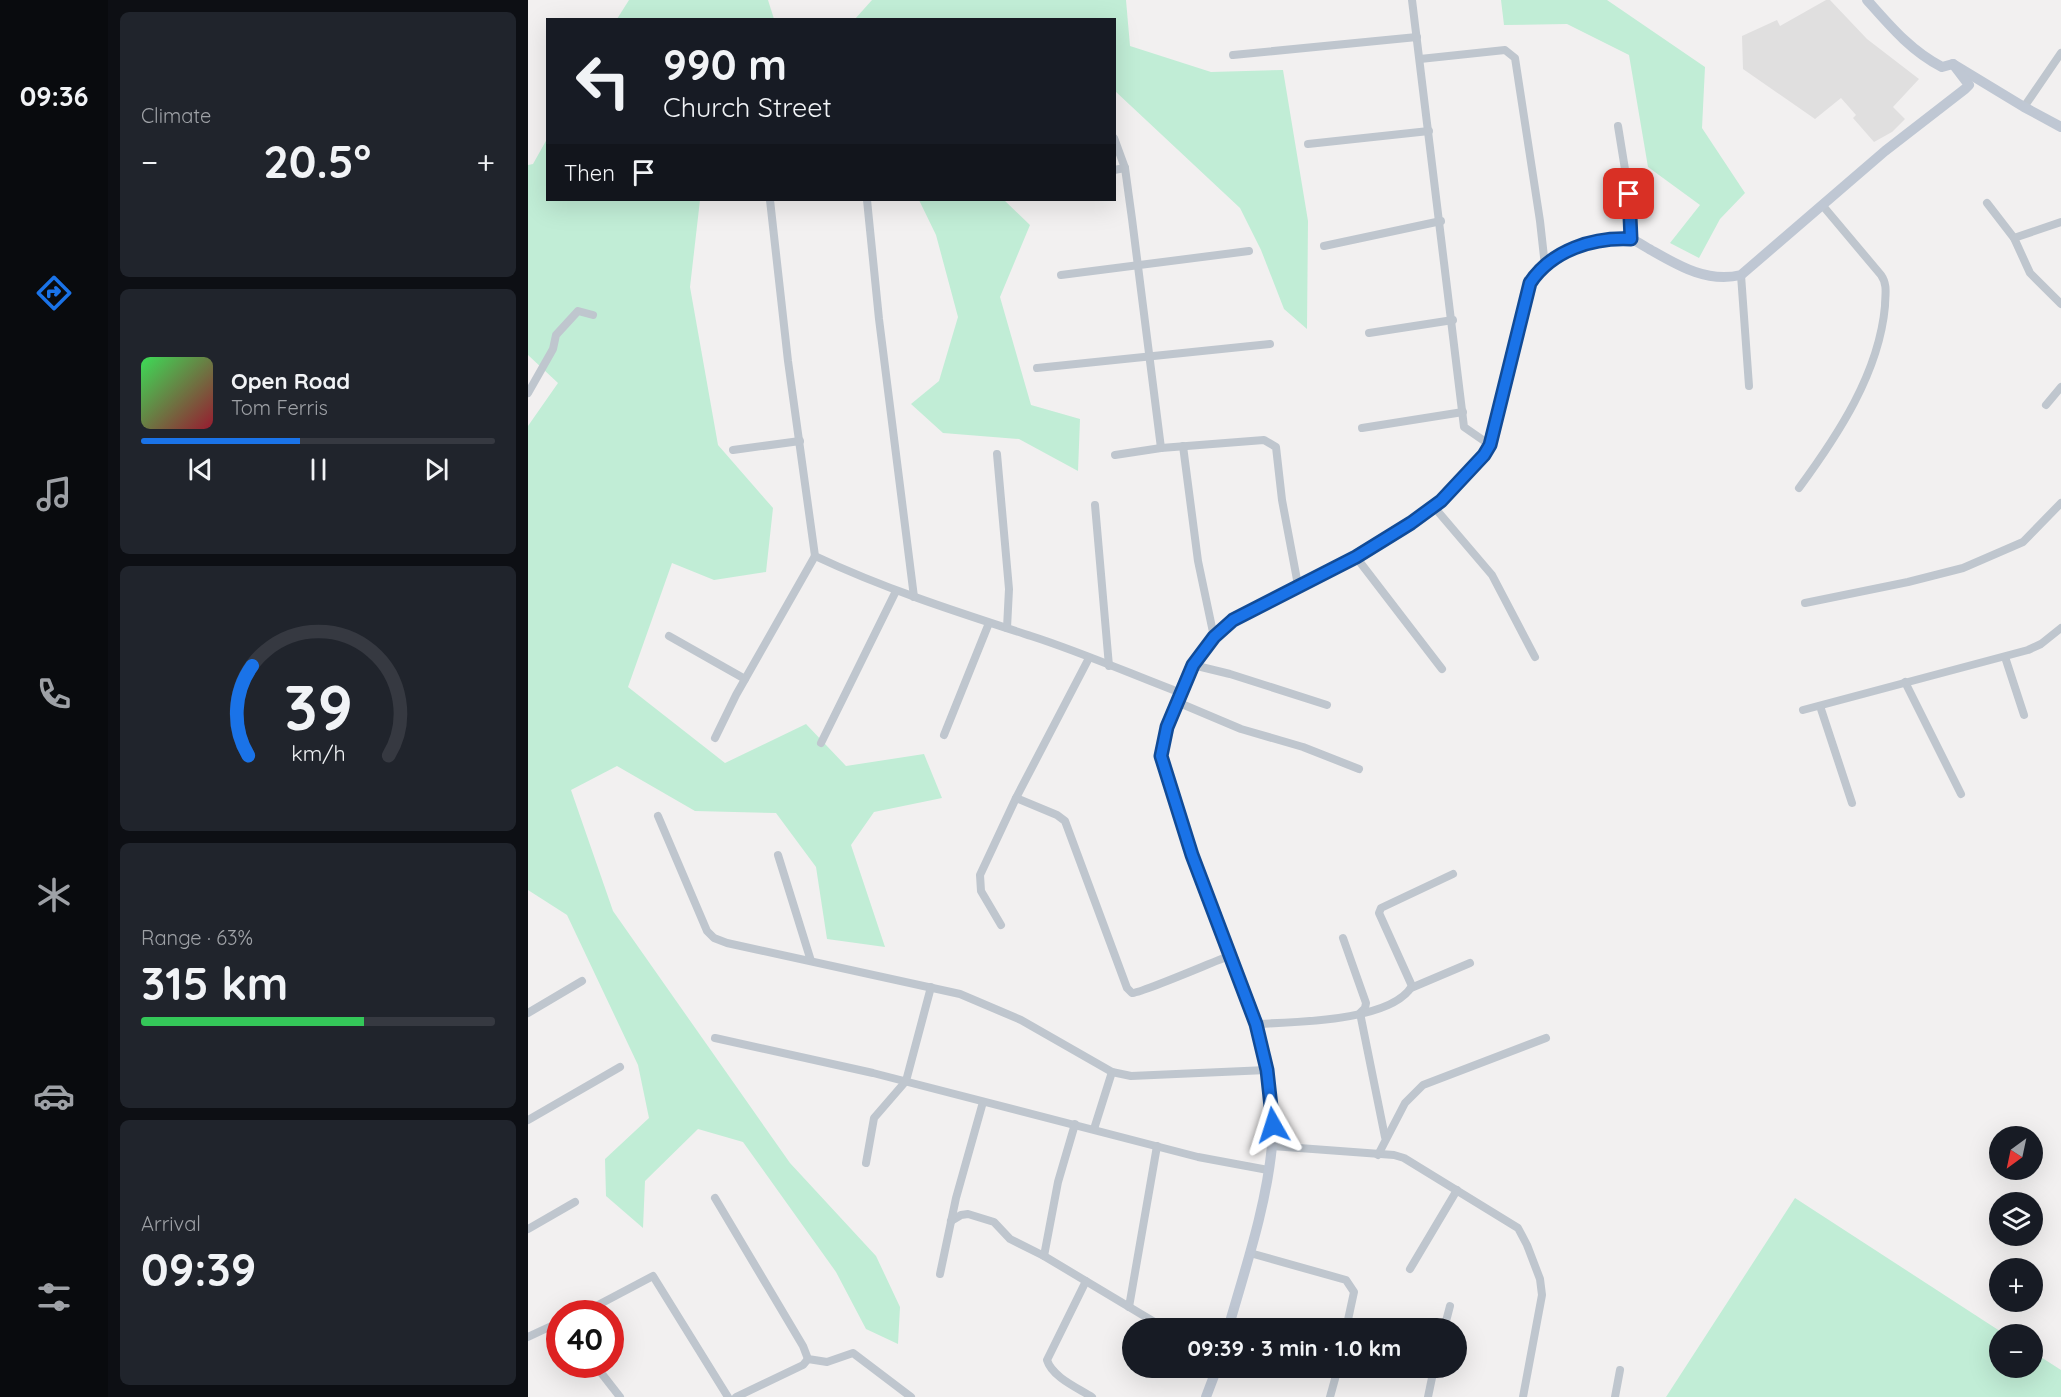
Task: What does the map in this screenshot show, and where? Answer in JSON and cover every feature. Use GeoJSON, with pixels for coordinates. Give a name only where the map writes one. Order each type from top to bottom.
{"type":"FeatureCollection","features":[{"type":"Feature","properties":{"kind":"street"},"geometry":{"type":"LineString","coordinates":[[1412,0],[1441,221],[1464,427],[1490,445]]}},
{"type":"Feature","properties":{"kind":"street"},"geometry":{"type":"LineString","coordinates":[[1867,0],[1914,49],[1942,67],[1953,64],[2024,107],[2061,126]]}},
{"type":"Feature","properties":{"kind":"street"},"geometry":{"type":"LineString","coordinates":[[1233,55],[1417,37]]}},
{"type":"Feature","properties":{"kind":"street"},"geometry":{"type":"LineString","coordinates":[[1420,59],[1505,50],[1515,58],[1545,266]]}},
{"type":"Feature","properties":{"kind":"street"},"geometry":{"type":"LineString","coordinates":[[2024,107],[2061,53]]}},
{"type":"Feature","properties":{"kind":"street"},"geometry":{"type":"LineString","coordinates":[[1231,1318],[1250,1253],[1268,1170],[1273,1125],[1267,1070],[1256,1024],[1192,855],[1161,756],[1167,727],[1193,665],[1214,637],[1233,620],[1356,557],[1434,507],[1484,455],[1490,445],[1530,283],[1545,266],[1568,250],[1591,243],[1631,239],[1681,267],[1708,277],[1726,278],[1741,275],[1885,151],[1969,85],[1953,64]]}},
{"type":"Feature","properties":{"kind":"street"},"geometry":{"type":"LineString","coordinates":[[1618,126],[1629,194],[1631,239]]}},
{"type":"Feature","properties":{"kind":"street"},"geometry":{"type":"LineString","coordinates":[[1308,144],[1429,131]]}},
{"type":"Feature","properties":{"kind":"street"},"geometry":{"type":"LineString","coordinates":[[1116,143],[1125,168],[1161,448]]}},
{"type":"Feature","properties":{"kind":"street"},"geometry":{"type":"LineString","coordinates":[[1116,170],[1125,168]]}},
{"type":"Feature","properties":{"kind":"street"},"geometry":{"type":"LineString","coordinates":[[715,738],[745,679],[815,556],[788,361],[770,201]]}},
{"type":"Feature","properties":{"kind":"street"},"geometry":{"type":"LineString","coordinates":[[867,201],[879,319],[914,597]]}},
{"type":"Feature","properties":{"kind":"street"},"geometry":{"type":"LineString","coordinates":[[1987,203],[2014,238],[2030,273],[2061,304]]}},
{"type":"Feature","properties":{"kind":"street"},"geometry":{"type":"LineString","coordinates":[[1799,488],[1830,446],[1864,383],[1883,322],[1886,285],[1881,275],[1823,206]]}},
{"type":"Feature","properties":{"kind":"street"},"geometry":{"type":"LineString","coordinates":[[1324,246],[1441,221]]}},
{"type":"Feature","properties":{"kind":"street"},"geometry":{"type":"LineString","coordinates":[[2014,238],[2061,222]]}},
{"type":"Feature","properties":{"kind":"street"},"geometry":{"type":"LineString","coordinates":[[1061,275],[1249,251]]}},
{"type":"Feature","properties":{"kind":"street"},"geometry":{"type":"LineString","coordinates":[[1741,275],[1749,386]]}},
{"type":"Feature","properties":{"kind":"street"},"geometry":{"type":"LineString","coordinates":[[528,393],[553,349],[556,335],[578,311],[593,315]]}},
{"type":"Feature","properties":{"kind":"street"},"geometry":{"type":"LineString","coordinates":[[1369,333],[1453,320]]}},
{"type":"Feature","properties":{"kind":"street"},"geometry":{"type":"LineString","coordinates":[[1037,368],[1270,344]]}},
{"type":"Feature","properties":{"kind":"street"},"geometry":{"type":"LineString","coordinates":[[2046,405],[2061,387]]}},
{"type":"Feature","properties":{"kind":"street"},"geometry":{"type":"LineString","coordinates":[[1362,428],[1462,412]]}},
{"type":"Feature","properties":{"kind":"street"},"geometry":{"type":"LineString","coordinates":[[1115,455],[1161,448],[1264,440],[1276,447],[1282,500],[1298,585]]}},
{"type":"Feature","properties":{"kind":"street"},"geometry":{"type":"LineString","coordinates":[[733,450],[800,441]]}},
{"type":"Feature","properties":{"kind":"street"},"geometry":{"type":"LineString","coordinates":[[1184,446],[1198,561],[1214,637]]}},
{"type":"Feature","properties":{"kind":"street"},"geometry":{"type":"LineString","coordinates":[[997,454],[1009,589],[1007,628]]}},
{"type":"Feature","properties":{"kind":"street"},"geometry":{"type":"LineString","coordinates":[[1805,603],[1963,568],[2007,547],[2024,542],[2061,504]]}},
{"type":"Feature","properties":{"kind":"street"},"geometry":{"type":"LineString","coordinates":[[1095,505],[1109,666]]}},
{"type":"Feature","properties":{"kind":"street"},"geometry":{"type":"LineString","coordinates":[[1434,507],[1492,575],[1535,657]]}},
{"type":"Feature","properties":{"kind":"street"},"geometry":{"type":"LineString","coordinates":[[815,556],[896,591],[1089,658],[1179,698],[1241,729],[1303,747],[1359,770]]}},
{"type":"Feature","properties":{"kind":"street"},"geometry":{"type":"LineString","coordinates":[[1356,557],[1442,669]]}},
{"type":"Feature","properties":{"kind":"street"},"geometry":{"type":"LineString","coordinates":[[821,743],[896,591]]}},
{"type":"Feature","properties":{"kind":"street"},"geometry":{"type":"LineString","coordinates":[[944,735],[989,623]]}},
{"type":"Feature","properties":{"kind":"street"},"geometry":{"type":"LineString","coordinates":[[1803,710],[2005,657],[2041,644],[2061,628]]}},
{"type":"Feature","properties":{"kind":"street"},"geometry":{"type":"LineString","coordinates":[[669,636],[745,679]]}},
{"type":"Feature","properties":{"kind":"street"},"geometry":{"type":"LineString","coordinates":[[2005,657],[2024,715]]}},
{"type":"Feature","properties":{"kind":"street"},"geometry":{"type":"LineString","coordinates":[[1001,925],[981,891],[980,875],[1016,798],[1089,658]]}},
{"type":"Feature","properties":{"kind":"street"},"geometry":{"type":"LineString","coordinates":[[1193,665],[1230,674],[1327,705]]}},
{"type":"Feature","properties":{"kind":"street"},"geometry":{"type":"LineString","coordinates":[[1905,682],[1961,794]]}},
{"type":"Feature","properties":{"kind":"street"},"geometry":{"type":"LineString","coordinates":[[1820,706],[1852,804]]}},
{"type":"Feature","properties":{"kind":"street"},"geometry":{"type":"LineString","coordinates":[[1016,798],[1057,815],[1065,821],[1127,988],[1132,993],[1142,992],[1185,972],[1229,956]]}},
{"type":"Feature","properties":{"kind":"street"},"geometry":{"type":"LineString","coordinates":[[658,816],[707,931],[714,938],[727,943],[960,994],[1021,1020],[1112,1072],[1131,1076],[1267,1070]]}},
{"type":"Feature","properties":{"kind":"street"},"geometry":{"type":"LineString","coordinates":[[778,855],[811,961]]}},
{"type":"Feature","properties":{"kind":"street"},"geometry":{"type":"LineString","coordinates":[[1411,988],[1405,965],[1379,914],[1381,909],[1453,874]]}},
{"type":"Feature","properties":{"kind":"street"},"geometry":{"type":"LineString","coordinates":[[1343,938],[1365,1003],[1365,1008],[1360,1013]]}},
{"type":"Feature","properties":{"kind":"street"},"geometry":{"type":"LineString","coordinates":[[1256,1024],[1331,1021],[1386,1006],[1411,988],[1470,963]]}},
{"type":"Feature","properties":{"kind":"street"},"geometry":{"type":"LineString","coordinates":[[528,1013],[582,981]]}},
{"type":"Feature","properties":{"kind":"street"},"geometry":{"type":"LineString","coordinates":[[866,1163],[874,1118],[906,1081],[931,987]]}},
{"type":"Feature","properties":{"kind":"street"},"geometry":{"type":"LineString","coordinates":[[1360,1013],[1385,1137]]}},
{"type":"Feature","properties":{"kind":"street"},"geometry":{"type":"LineString","coordinates":[[715,1038],[906,1081],[1198,1157],[1268,1170]]}},
{"type":"Feature","properties":{"kind":"street"},"geometry":{"type":"LineString","coordinates":[[1378,1155],[1385,1137],[1405,1103],[1423,1085],[1546,1038]]}},
{"type":"Feature","properties":{"kind":"street"},"geometry":{"type":"LineString","coordinates":[[528,1120],[620,1067]]}},
{"type":"Feature","properties":{"kind":"street"},"geometry":{"type":"LineString","coordinates":[[1094,1129],[1112,1072]]}},
{"type":"Feature","properties":{"kind":"street"},"geometry":{"type":"LineString","coordinates":[[940,1274],[951,1221],[983,1102]]}},
{"type":"Feature","properties":{"kind":"street"},"geometry":{"type":"LineString","coordinates":[[1044,1256],[1058,1182],[1075,1124]]}},
{"type":"Feature","properties":{"kind":"street"},"geometry":{"type":"LineString","coordinates":[[1129,1307],[1157,1146]]}},
{"type":"Feature","properties":{"kind":"street"},"geometry":{"type":"LineString","coordinates":[[1272,1146],[1394,1155],[1404,1158],[1518,1228],[1540,1279],[1542,1295],[1523,1397]]}},
{"type":"Feature","properties":{"kind":"street"},"geometry":{"type":"LineString","coordinates":[[1410,1269],[1457,1190]]}},
{"type":"Feature","properties":{"kind":"street"},"geometry":{"type":"LineString","coordinates":[[716,1198],[803,1346],[808,1359]]}},
{"type":"Feature","properties":{"kind":"street"},"geometry":{"type":"LineString","coordinates":[[528,1229],[575,1202]]}},
{"type":"Feature","properties":{"kind":"street"},"geometry":{"type":"LineString","coordinates":[[951,1221],[968,1214],[990,1220],[1010,1239],[1044,1256],[1148,1318]]}},
{"type":"Feature","properties":{"kind":"street"},"geometry":{"type":"LineString","coordinates":[[1250,1253],[1346,1280],[1354,1292],[1348,1318]]}},
{"type":"Feature","properties":{"kind":"street"},"geometry":{"type":"LineString","coordinates":[[608,1300],[653,1276],[728,1397]]}},
{"type":"Feature","properties":{"kind":"street"},"geometry":{"type":"LineString","coordinates":[[1086,1281],[1047,1360],[1049,1366],[1060,1376],[1092,1397]]}},
{"type":"Feature","properties":{"kind":"street"},"geometry":{"type":"LineString","coordinates":[[1447,1318],[1450,1305]]}},
{"type":"Feature","properties":{"kind":"street"},"geometry":{"type":"LineString","coordinates":[[528,1337],[546,1329]]}},
{"type":"Feature","properties":{"kind":"street"},"geometry":{"type":"LineString","coordinates":[[808,1359],[827,1362],[853,1353],[911,1397]]}},
{"type":"Feature","properties":{"kind":"street"},"geometry":{"type":"LineString","coordinates":[[736,1397],[803,1365],[808,1359]]}},
{"type":"Feature","properties":{"kind":"street"},"geometry":{"type":"LineString","coordinates":[[1615,1397],[1620,1370]]}},
{"type":"Feature","properties":{"kind":"street"},"geometry":{"type":"LineString","coordinates":[[605,1378],[620,1397]]}},
{"type":"Feature","properties":{"kind":"street"},"geometry":{"type":"LineString","coordinates":[[1206,1397],[1213,1378]]}},
{"type":"Feature","properties":{"kind":"street"},"geometry":{"type":"LineString","coordinates":[[1330,1397],[1335,1378]]}},
{"type":"Feature","properties":{"kind":"street"},"geometry":{"type":"LineString","coordinates":[[1428,1397],[1432,1378]]}},
{"type":"Feature","properties":{"kind":"shaded area"},"geometry":{"type":"Polygon","coordinates":[[[1826,0],[1830,0],[1867,39],[1919,79],[1893,107],[1905,119],[1892,132],[1874,142],[1853,118],[1856,115],[1841,98],[1815,119],[1743,69],[1742,36],[1777,20],[1780,26],[1826,0]]]}},
{"type":"Feature","properties":{"kind":"green space"},"geometry":{"type":"Polygon","coordinates":[[[629,0],[768,0],[774,18],[618,18],[629,0]]]}},
{"type":"Feature","properties":{"kind":"green space"},"geometry":{"type":"Polygon","coordinates":[[[872,0],[1126,0],[1130,46],[1211,72],[1283,70],[1308,221],[1307,329],[1284,309],[1261,250],[1240,208],[1116,92],[1116,18],[856,18],[872,0]]]}},
{"type":"Feature","properties":{"kind":"green space"},"geometry":{"type":"Polygon","coordinates":[[[1501,0],[1607,0],[1705,67],[1702,128],[1745,193],[1720,219],[1699,258],[1670,243],[1700,205],[1648,167],[1629,55],[1567,24],[1504,25],[1501,0]]]}},
{"type":"Feature","properties":{"kind":"green space"},"geometry":{"type":"Polygon","coordinates":[[[546,141],[546,201],[700,201],[690,287],[718,445],[773,508],[766,572],[714,580],[672,563],[628,687],[725,763],[806,724],[846,766],[924,754],[942,798],[874,812],[851,845],[885,947],[827,939],[816,867],[776,813],[695,811],[617,766],[571,790],[613,911],[790,1163],[876,1256],[900,1307],[898,1344],[866,1329],[836,1272],[743,1142],[698,1129],[645,1181],[643,1228],[606,1196],[605,1159],[649,1118],[638,1065],[567,915],[528,890],[528,426],[558,383],[528,355],[528,165],[533,164],[546,141]]]}},
{"type":"Feature","properties":{"kind":"green space"},"geometry":{"type":"Polygon","coordinates":[[[919,201],[1005,201],[1030,225],[1000,297],[1031,405],[1080,419],[1078,471],[1019,439],[943,433],[911,404],[939,381],[958,317],[936,235],[919,201]]]}},
{"type":"Feature","properties":{"kind":"green space"},"geometry":{"type":"Polygon","coordinates":[[[1795,1198],[1989,1324],[1989,1378],[2043,1378],[2043,1358],[2061,1370],[2061,1397],[1666,1397],[1795,1198]]]}},
{"type":"Feature","properties":{"kind":"route"},"geometry":{"type":"LineString","coordinates":[[1273,1125],[1267,1070],[1256,1024],[1192,855],[1161,756],[1167,727],[1193,665],[1214,637],[1233,620],[1356,557],[1411,523],[1441,501],[1484,455],[1490,445],[1530,283],[1545,266],[1568,250],[1605,240],[1631,239],[1629,194]]}}]}
